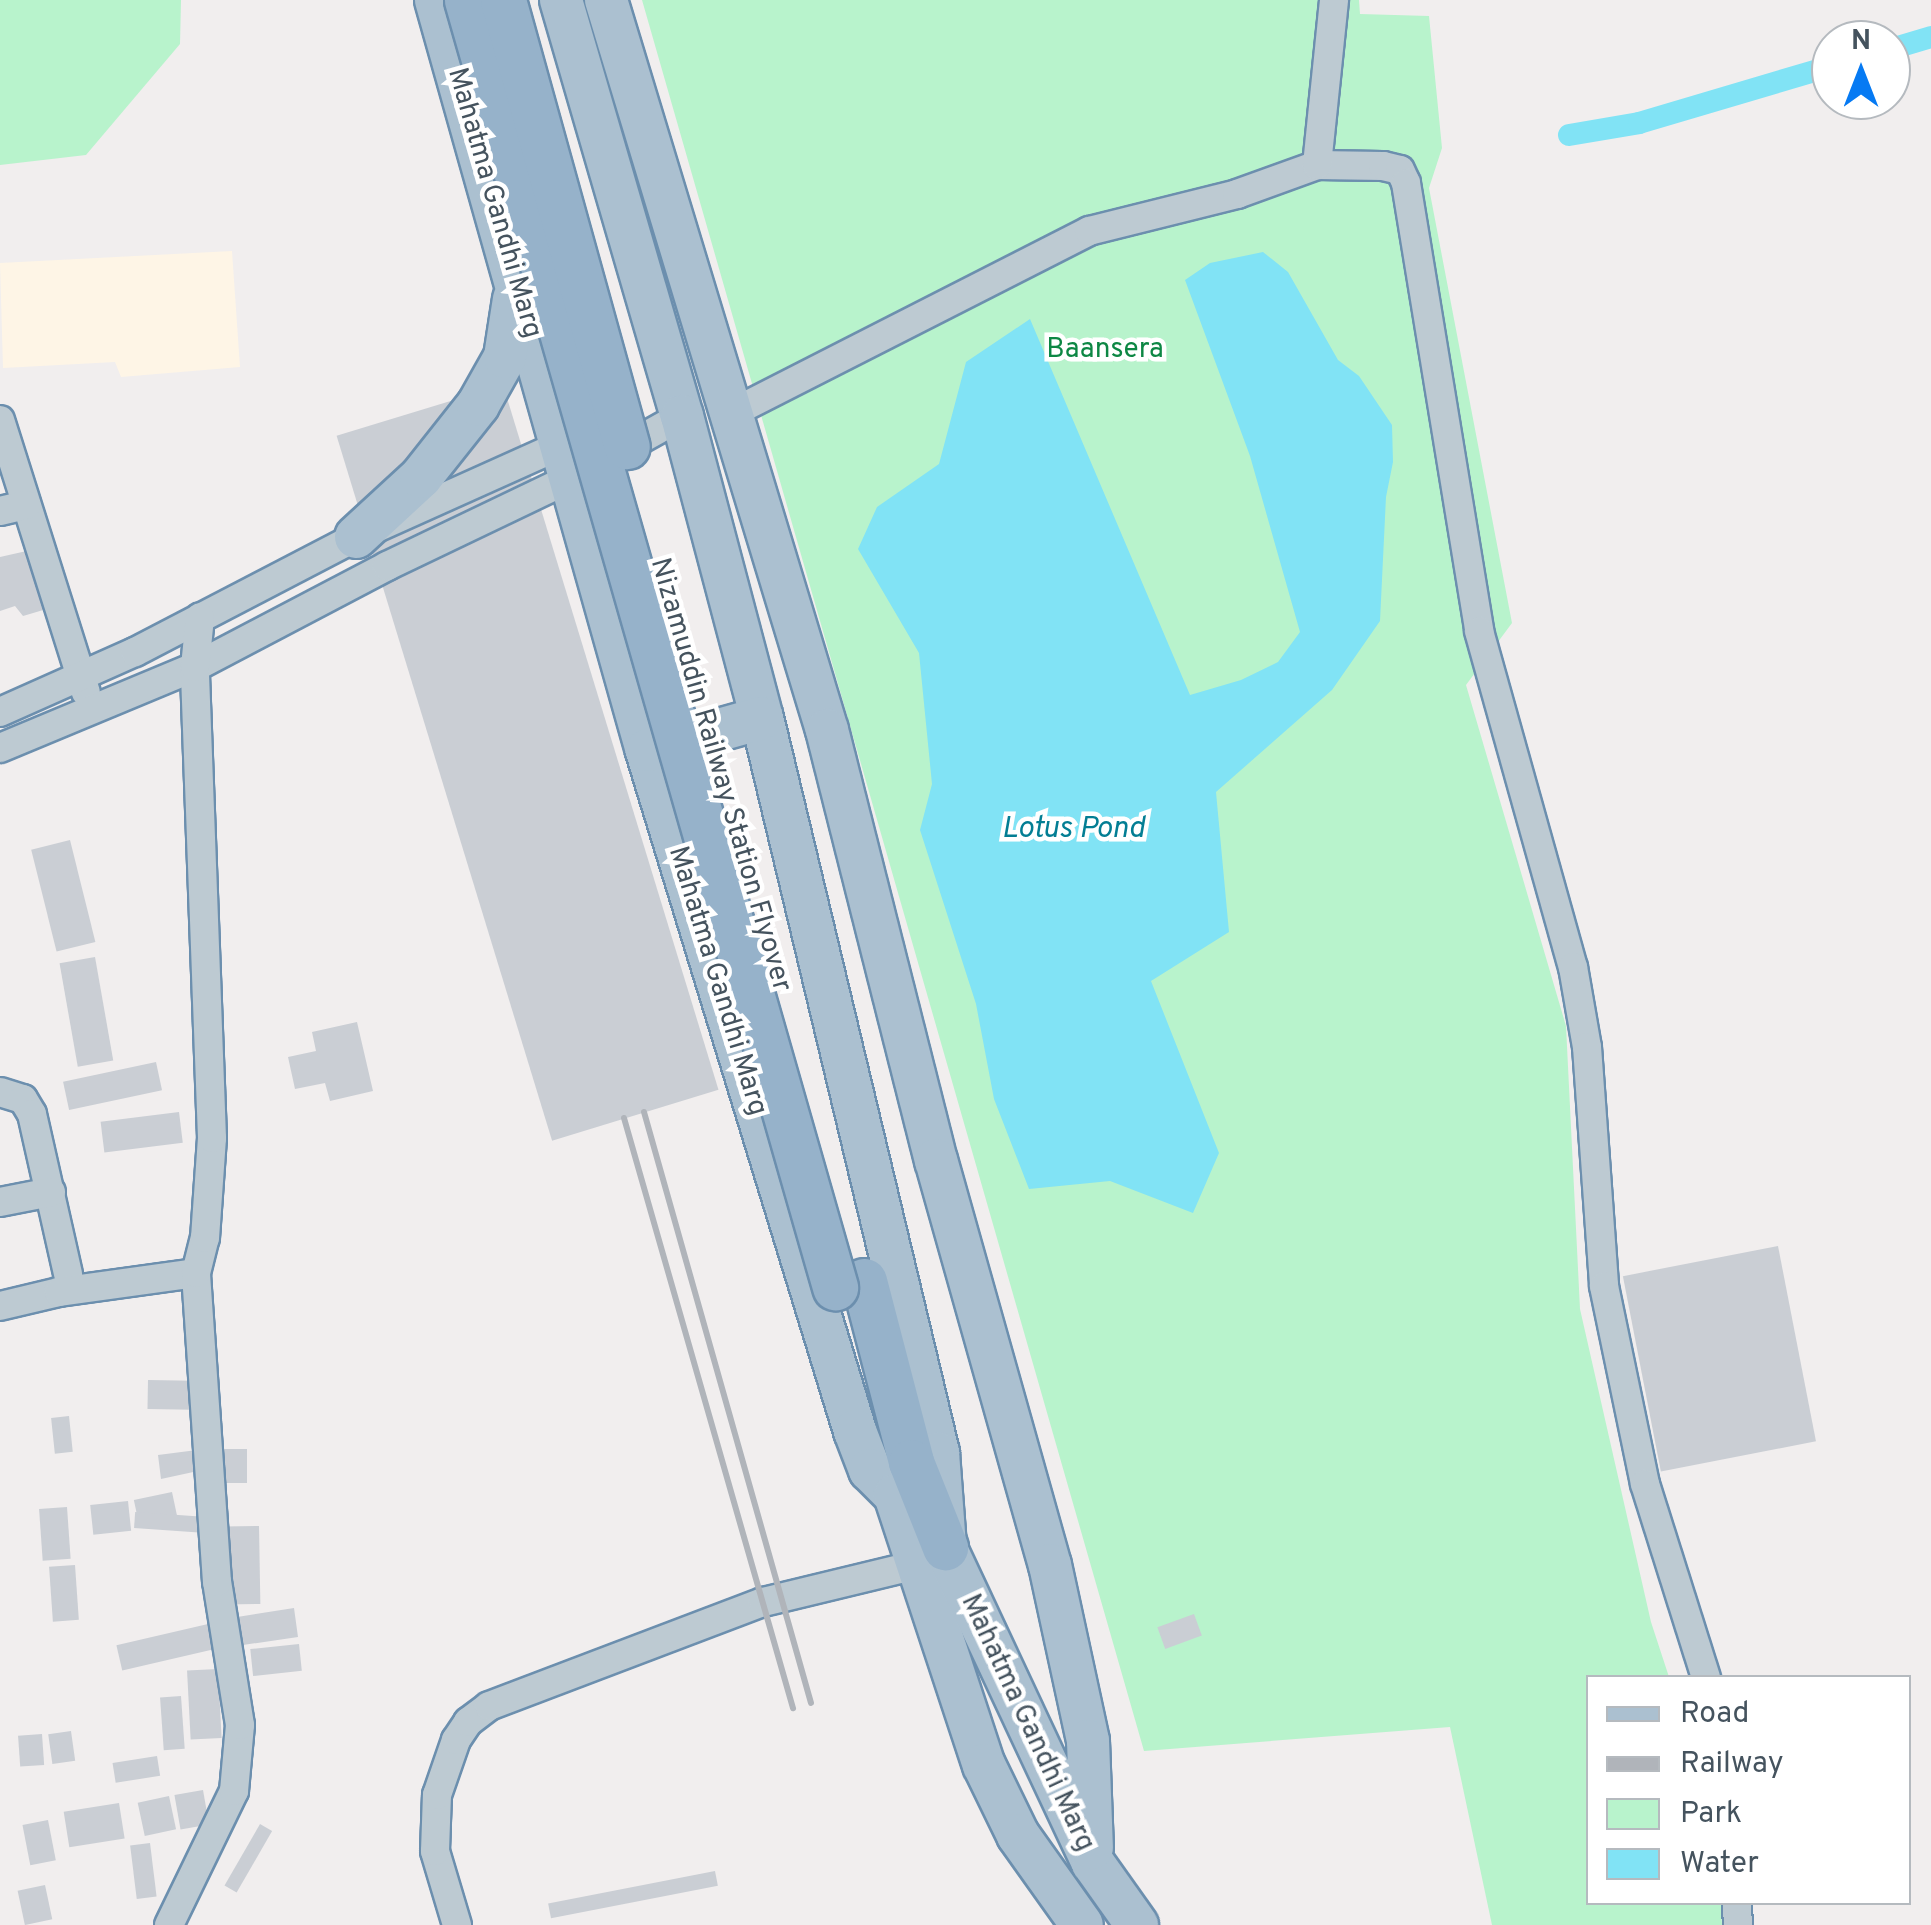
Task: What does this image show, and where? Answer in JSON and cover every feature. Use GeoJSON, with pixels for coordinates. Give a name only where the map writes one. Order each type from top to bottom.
{"type":"FeatureCollection","features":[{"type":"Feature","properties":{"kind":"highway","name":"Nizamuddin Railway Station Flyover"},"geometry":{"type":"LineString","coordinates":[[468,0],[850,1284],[911,1462],[931,1556]]}},
{"type":"Feature","properties":{"kind":"highway","name":"Nizamuddin Railway Station Flyover"},"geometry":{"type":"LineString","coordinates":[[502,0],[850,1284],[895,1495]]}},
{"type":"Feature","properties":{"kind":"main road","name":"Mahatma Gandhi Marg"},"geometry":{"type":"LineString","coordinates":[[436,0],[647,750],[855,1431],[870,1470],[895,1495],[931,1556],[1092,1863],[1137,1925]]}},
{"type":"Feature","properties":{"kind":"main road","name":"Mahatma Gandhi Marg"},"geometry":{"type":"LineString","coordinates":[[560,0],[682,416],[762,718],[938,1453],[931,1556],[984,1765],[1018,1834],[1082,1925]]}},
{"type":"Feature","properties":{"kind":"main road"},"geometry":{"type":"LineString","coordinates":[[606,0],[827,730],[936,1160],[1050,1565],[1088,1741],[1092,1863]]}},
{"type":"Feature","properties":{"kind":"main road"},"geometry":{"type":"LineString","coordinates":[[484,167],[601,134]]}},
{"type":"Feature","properties":{"kind":"main road"},"geometry":{"type":"LineString","coordinates":[[356,537],[422,477],[478,405],[505,357],[514,324],[514,276]]}},
{"type":"Feature","properties":{"kind":"main road"},"geometry":{"type":"LineString","coordinates":[[647,750],[762,718]]}},
{"type":"Feature","properties":{"kind":"street"},"geometry":{"type":"LineString","coordinates":[[1317,166],[1334,0]]}},
{"type":"Feature","properties":{"kind":"street"},"geometry":{"type":"LineString","coordinates":[[730,414],[1089,231],[1237,194],[1317,166],[1384,166],[1400,170],[1406,183],[1480,631],[1573,967],[1587,1047],[1604,1286],[1646,1484],[1705,1675]]}},
{"type":"Feature","properties":{"kind":"street"},"geometry":{"type":"LineString","coordinates":[[0,712],[83,675],[356,537],[682,416]]}},
{"type":"Feature","properties":{"kind":"street"},"geometry":{"type":"LineString","coordinates":[[0,748],[195,667],[387,566],[566,459],[682,416]]}},
{"type":"Feature","properties":{"kind":"street"},"geometry":{"type":"LineString","coordinates":[[0,420],[13,508],[83,675],[91,712]]}},
{"type":"Feature","properties":{"kind":"street"},"geometry":{"type":"LineString","coordinates":[[169,1925],[234,1792],[240,1724],[217,1582],[196,1273],[205,1238],[212,1138],[195,667],[200,617]]}},
{"type":"Feature","properties":{"kind":"street"},"geometry":{"type":"LineString","coordinates":[[0,1092],[23,1099],[32,1114],[68,1274]]}},
{"type":"Feature","properties":{"kind":"street"},"geometry":{"type":"LineString","coordinates":[[0,1202],[51,1192]]}},
{"type":"Feature","properties":{"kind":"street"},"geometry":{"type":"LineString","coordinates":[[0,1306],[60,1292],[196,1273]]}},
{"type":"Feature","properties":{"kind":"street"},"geometry":{"type":"LineString","coordinates":[[457,1925],[435,1850],[436,1795],[456,1740],[489,1706],[763,1602],[931,1556]]}},
{"type":"Feature","properties":{"kind":"shaded area"},"geometry":{"type":"Polygon","coordinates":[[[232,251],[240,367],[121,377],[115,362],[3,368],[0,263],[232,251]]]}},
{"type":"Feature","properties":{"kind":"green space"},"geometry":{"type":"Polygon","coordinates":[[[0,0],[181,0],[180,44],[86,155],[0,165],[0,0]]]}},
{"type":"Feature","properties":{"kind":"green space","name":"Baansera"},"geometry":{"type":"Polygon","coordinates":[[[642,0],[1359,0],[1360,14],[1429,16],[1442,148],[1429,188],[1512,623],[1466,685],[1566,1026],[1580,1309],[1651,1622],[1668,1675],[1586,1675],[1586,1905],[1721,1905],[1722,1925],[1492,1925],[1450,1727],[1144,1751],[642,0]]]}},
{"type":"Feature","properties":{"kind":"water","name":"Lotus Pond"},"geometry":{"type":"Polygon","coordinates":[[[1263,252],[1288,272],[1338,360],[1359,376],[1392,425],[1393,462],[1386,497],[1380,621],[1332,690],[1216,792],[1229,932],[1151,981],[1219,1153],[1193,1213],[1110,1181],[1029,1189],[994,1099],[976,1004],[920,830],[932,784],[919,653],[858,549],[877,507],[939,464],[966,362],[1030,319],[1190,695],[1241,680],[1278,662],[1300,632],[1250,456],[1185,280],[1210,263],[1263,252]]]}},
{"type":"Feature","properties":{"kind":"building"},"geometry":{"type":"Polygon","coordinates":[[[503,385],[718,1090],[552,1141],[337,436],[503,385]]]}},
{"type":"Feature","properties":{"kind":"building"},"geometry":{"type":"Polygon","coordinates":[[[31,550],[50,608],[23,616],[15,606],[0,611],[0,557],[31,550]]]}},
{"type":"Feature","properties":{"kind":"building"},"geometry":{"type":"Polygon","coordinates":[[[70,840],[95,942],[57,952],[31,850],[70,840]]]}},
{"type":"Feature","properties":{"kind":"building"},"geometry":{"type":"Polygon","coordinates":[[[95,957],[113,1060],[78,1067],[60,963],[95,957]]]}},
{"type":"Feature","properties":{"kind":"building"},"geometry":{"type":"Polygon","coordinates":[[[357,1022],[373,1091],[330,1101],[325,1083],[295,1089],[288,1057],[316,1051],[312,1032],[357,1022]]]}},
{"type":"Feature","properties":{"kind":"building"},"geometry":{"type":"Polygon","coordinates":[[[156,1062],[162,1090],[69,1110],[63,1082],[156,1062]]]}},
{"type":"Feature","properties":{"kind":"building"},"geometry":{"type":"Polygon","coordinates":[[[179,1112],[183,1143],[104,1152],[101,1122],[179,1112]]]}},
{"type":"Feature","properties":{"kind":"building"},"geometry":{"type":"Polygon","coordinates":[[[1778,1246],[1816,1441],[1661,1471],[1623,1276],[1778,1246]]]}},
{"type":"Feature","properties":{"kind":"building"},"geometry":{"type":"Polygon","coordinates":[[[148,1380],[193,1381],[192,1410],[147,1409],[148,1380]]]}},
{"type":"Feature","properties":{"kind":"building"},"geometry":{"type":"Polygon","coordinates":[[[69,1416],[73,1452],[55,1454],[51,1418],[69,1416]]]}},
{"type":"Feature","properties":{"kind":"building"},"geometry":{"type":"Polygon","coordinates":[[[224,1449],[247,1449],[247,1483],[224,1483],[224,1449]]]}},
{"type":"Feature","properties":{"kind":"building"},"geometry":{"type":"Polygon","coordinates":[[[197,1450],[198,1471],[161,1479],[158,1455],[197,1450]]]}},
{"type":"Feature","properties":{"kind":"building"},"geometry":{"type":"Polygon","coordinates":[[[172,1492],[177,1516],[139,1525],[134,1500],[172,1492]]]}},
{"type":"Feature","properties":{"kind":"building"},"geometry":{"type":"Polygon","coordinates":[[[128,1501],[131,1531],[93,1535],[90,1505],[128,1501]]]}},
{"type":"Feature","properties":{"kind":"building"},"geometry":{"type":"Polygon","coordinates":[[[67,1507],[71,1559],[43,1561],[39,1509],[67,1507]]]}},
{"type":"Feature","properties":{"kind":"building"},"geometry":{"type":"Polygon","coordinates":[[[135,1512],[207,1517],[206,1533],[134,1528],[135,1512]]]}},
{"type":"Feature","properties":{"kind":"building"},"geometry":{"type":"Polygon","coordinates":[[[259,1526],[260,1604],[225,1605],[224,1527],[259,1526]]]}},
{"type":"Feature","properties":{"kind":"building"},"geometry":{"type":"Polygon","coordinates":[[[75,1565],[79,1620],[53,1622],[49,1567],[75,1565]]]}},
{"type":"Feature","properties":{"kind":"building"},"geometry":{"type":"Polygon","coordinates":[[[294,1608],[298,1637],[243,1645],[241,1633],[234,1634],[231,1618],[294,1608]]]}},
{"type":"Feature","properties":{"kind":"building"},"geometry":{"type":"Polygon","coordinates":[[[1194,1614],[1202,1636],[1165,1649],[1157,1627],[1194,1614]]]}},
{"type":"Feature","properties":{"kind":"building"},"geometry":{"type":"Polygon","coordinates":[[[208,1624],[214,1649],[122,1670],[116,1645],[208,1624]]]}},
{"type":"Feature","properties":{"kind":"building"},"geometry":{"type":"Polygon","coordinates":[[[299,1644],[302,1671],[253,1676],[250,1649],[299,1644]]]}},
{"type":"Feature","properties":{"kind":"building"},"geometry":{"type":"Polygon","coordinates":[[[218,1669],[222,1738],[191,1740],[187,1671],[218,1669]]]}},
{"type":"Feature","properties":{"kind":"building"},"geometry":{"type":"Polygon","coordinates":[[[181,1696],[185,1749],[164,1750],[160,1697],[181,1696]]]}},
{"type":"Feature","properties":{"kind":"building"},"geometry":{"type":"Polygon","coordinates":[[[71,1731],[75,1761],[52,1764],[48,1734],[71,1731]]]}},
{"type":"Feature","properties":{"kind":"building"},"geometry":{"type":"Polygon","coordinates":[[[42,1734],[44,1765],[20,1767],[18,1736],[42,1734]]]}},
{"type":"Feature","properties":{"kind":"building"},"geometry":{"type":"Polygon","coordinates":[[[157,1756],[160,1776],[116,1783],[113,1763],[157,1756]]]}},
{"type":"Feature","properties":{"kind":"building"},"geometry":{"type":"Polygon","coordinates":[[[203,1790],[209,1824],[181,1830],[174,1795],[203,1790]]]}},
{"type":"Feature","properties":{"kind":"building"},"geometry":{"type":"Polygon","coordinates":[[[169,1796],[176,1829],[145,1836],[138,1803],[169,1796]]]}},
{"type":"Feature","properties":{"kind":"building"},"geometry":{"type":"Polygon","coordinates":[[[119,1803],[125,1839],[69,1847],[64,1812],[119,1803]]]}},
{"type":"Feature","properties":{"kind":"building"},"geometry":{"type":"Polygon","coordinates":[[[48,1820],[56,1860],[30,1865],[22,1825],[48,1820]]]}},
{"type":"Feature","properties":{"kind":"building"},"geometry":{"type":"Polygon","coordinates":[[[260,1824],[272,1831],[237,1892],[224,1885],[260,1824]]]}},
{"type":"Feature","properties":{"kind":"building"},"geometry":{"type":"Polygon","coordinates":[[[150,1843],[157,1897],[137,1899],[130,1845],[150,1843]]]}},
{"type":"Feature","properties":{"kind":"building"},"geometry":{"type":"Polygon","coordinates":[[[715,1871],[718,1886],[551,1918],[548,1903],[715,1871]]]}},
{"type":"Feature","properties":{"kind":"building"},"geometry":{"type":"Polygon","coordinates":[[[45,1885],[52,1919],[25,1925],[18,1891],[45,1885]]]}},
{"type":"Feature","properties":{"kind":"waterway"},"geometry":{"type":"LineString","coordinates":[[1911,43],[1931,37]]}},
{"type":"Feature","properties":{"kind":"waterway"},"geometry":{"type":"LineString","coordinates":[[1569,135],[1639,123],[1811,72]]}},
{"type":"Feature","properties":{"kind":"railway"},"geometry":{"type":"LineString","coordinates":[[644,1112],[811,1703]]}},
{"type":"Feature","properties":{"kind":"railway"},"geometry":{"type":"LineString","coordinates":[[624,1118],[793,1708]]}}]}
